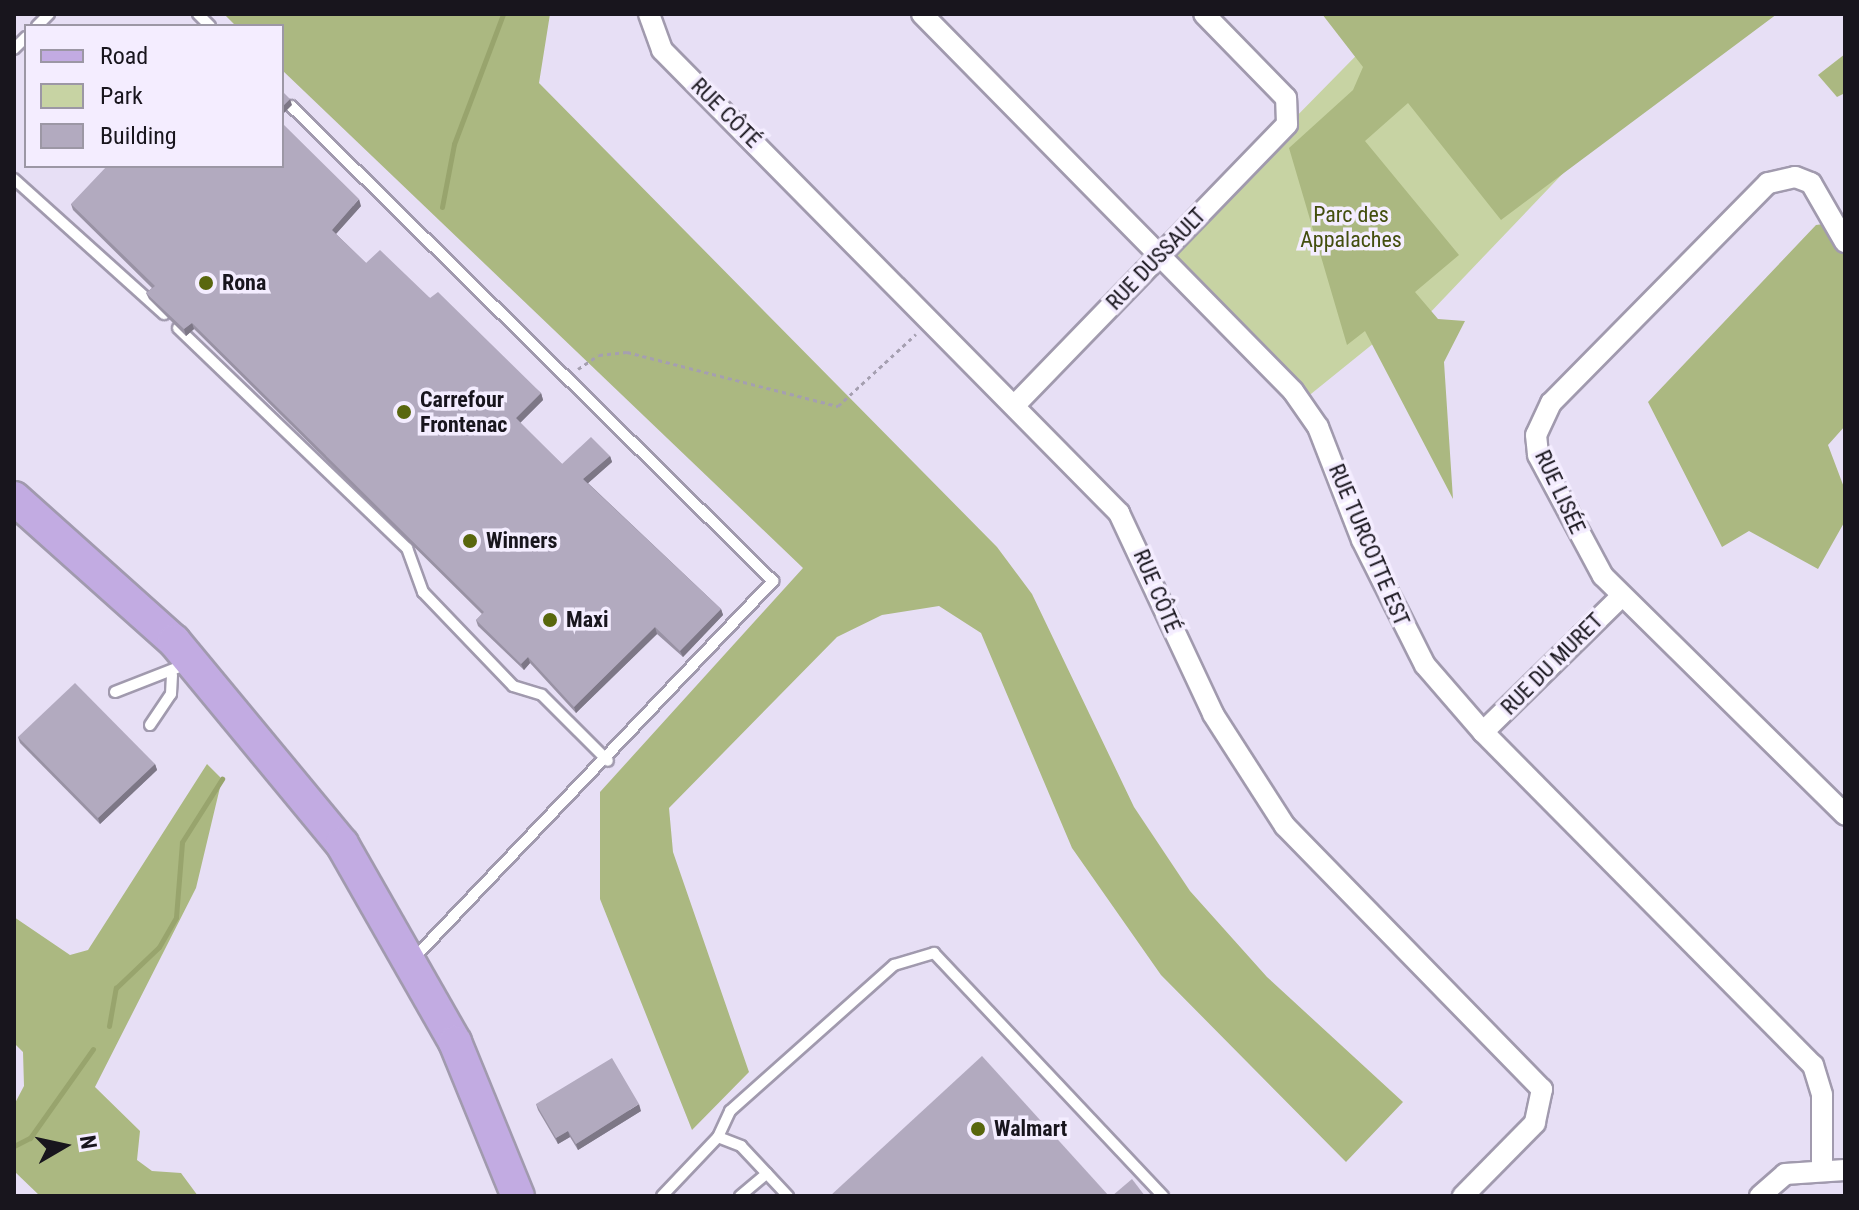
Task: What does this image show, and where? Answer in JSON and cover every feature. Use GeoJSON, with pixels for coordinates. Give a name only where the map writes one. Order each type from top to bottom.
{"type":"FeatureCollection","features":[{"type":"Feature","properties":{"kind":"main road"},"geometry":{"type":"LineString","coordinates":[[14,498],[182,667],[342,844],[413,959],[518,1196]]}},
{"type":"Feature","properties":{"kind":"street","name":"RUE CÔTÉ"},"geometry":{"type":"LineString","coordinates":[[649,14],[662,50],[1015,405],[1129,527],[1213,714],[1285,826],[1542,1089],[1535,1123],[1463,1196]]}},
{"type":"Feature","properties":{"kind":"street","name":"RUE TURCOTTE EST"},"geometry":{"type":"LineString","coordinates":[[922,14],[1293,391],[1318,427],[1393,607],[1425,665],[1483,732],[1793,1038],[1820,1079],[1822,1171]]}},
{"type":"Feature","properties":{"kind":"street","name":"RUE DUSSAULT"},"geometry":{"type":"LineString","coordinates":[[1015,405],[1158,257],[1292,111],[1204,14]]}},
{"type":"Feature","properties":{"kind":"street","name":"RUE LISÉE"},"geometry":{"type":"LineString","coordinates":[[1845,242],[1820,194],[1795,177],[1758,190],[1541,417],[1538,455],[1595,565],[1621,597],[1845,815]]}},
{"type":"Feature","properties":{"kind":"street","name":"RUE DU MURET"},"geometry":{"type":"LineString","coordinates":[[1483,732],[1621,597]]}},
{"type":"Feature","properties":{"kind":"street"},"geometry":{"type":"LineString","coordinates":[[1760,1196],[1785,1174],[1845,1170]]}},
{"type":"Feature","properties":{"kind":"lane"},"geometry":{"type":"LineString","coordinates":[[291,106],[773,581],[608,761],[413,959]]}},
{"type":"Feature","properties":{"kind":"lane"},"geometry":{"type":"LineString","coordinates":[[14,179],[407,548],[423,592],[513,686],[542,695],[608,761]]}},
{"type":"Feature","properties":{"kind":"lane"},"geometry":{"type":"LineString","coordinates":[[115,692],[148,674],[182,667]]}},
{"type":"Feature","properties":{"kind":"lane"},"geometry":{"type":"LineString","coordinates":[[150,725],[171,694],[182,667]]}},
{"type":"Feature","properties":{"kind":"lane"},"geometry":{"type":"LineString","coordinates":[[662,1196],[718,1137],[730,1111],[894,965],[934,953],[1163,1196]]}},
{"type":"Feature","properties":{"kind":"lane"},"geometry":{"type":"LineString","coordinates":[[718,1137],[741,1146],[788,1196]]}},
{"type":"Feature","properties":{"kind":"lane"},"geometry":{"type":"LineString","coordinates":[[740,1196],[767,1173]]}},
{"type":"Feature","properties":{"kind":"path"},"geometry":{"type":"LineString","coordinates":[[568,378],[599,355],[627,352],[838,406],[930,320]]}},
{"type":"Feature","properties":{"kind":"green space"},"geometry":{"type":"Polygon","coordinates":[[[224,14],[550,14],[539,83],[997,547],[1032,594],[1134,807],[1190,891],[1267,977],[1403,1102],[1346,1162],[1161,975],[1072,848],[981,633],[939,606],[882,615],[837,637],[669,808],[673,852],[749,1072],[692,1130],[600,899],[600,792],[803,568],[284,72],[284,24],[234,24],[224,14]]]}},
{"type":"Feature","properties":{"kind":"green space","name":"Parc des Appalaches"},"geometry":{"type":"Polygon","coordinates":[[[1322,14],[1777,14],[1501,220],[1408,103],[1365,141],[1459,255],[1415,292],[1438,319],[1465,321],[1444,362],[1453,499],[1365,331],[1347,345],[1289,148],[1353,90],[1363,67],[1322,14]]]}},
{"type":"Feature","properties":{"kind":"green space","name":"Parc des Appalaches"},"geometry":{"type":"Polygon","coordinates":[[[1397,14],[1715,14],[1384,361],[1374,343],[1301,402],[1158,257],[1397,14]]]}},
{"type":"Feature","properties":{"kind":"green space"},"geometry":{"type":"Polygon","coordinates":[[[1845,54],[1845,93],[1837,97],[1818,75],[1845,54]]]}},
{"type":"Feature","properties":{"kind":"green space"},"geometry":{"type":"Polygon","coordinates":[[[1845,221],[1845,426],[1828,445],[1845,490],[1845,521],[1818,569],[1749,531],[1722,547],[1648,402],[1816,225],[1845,221]]]}},
{"type":"Feature","properties":{"kind":"green space"},"geometry":{"type":"Polygon","coordinates":[[[207,764],[222,779],[196,888],[95,1087],[140,1131],[137,1160],[152,1171],[181,1173],[198,1196],[40,1196],[14,1171],[14,1105],[24,1086],[23,1052],[14,1043],[14,917],[70,955],[88,950],[207,764]]]}},
{"type":"Feature","properties":{"kind":"building","name":"Carrefour Frontenac"},"geometry":{"type":"Polygon","coordinates":[[[284,125],[359,199],[332,230],[366,263],[380,250],[430,298],[438,292],[541,393],[516,418],[562,464],[591,437],[610,456],[583,479],[721,609],[680,651],[655,627],[574,707],[528,657],[521,664],[476,620],[484,612],[192,323],[184,329],[146,293],[155,286],[71,204],[105,168],[284,168],[284,125]]]}},
{"type":"Feature","properties":{"kind":"building"},"geometry":{"type":"Polygon","coordinates":[[[75,683],[155,764],[98,818],[18,737],[75,683]]]}},
{"type":"Feature","properties":{"kind":"building","name":"Walmart"},"geometry":{"type":"Polygon","coordinates":[[[982,1056],[1109,1196],[830,1196],[982,1056]]]}},
{"type":"Feature","properties":{"kind":"building"},"geometry":{"type":"Polygon","coordinates":[[[612,1058],[639,1104],[576,1144],[568,1131],[556,1138],[536,1104],[612,1058]]]}},
{"type":"Feature","properties":{"kind":"building"},"geometry":{"type":"Polygon","coordinates":[[[1132,1179],[1145,1196],[1112,1196],[1132,1179]]]}},
{"type":"Feature","properties":{"kind":"waterway"},"geometry":{"type":"LineString","coordinates":[[442,207],[454,144],[503,14]]}},
{"type":"Feature","properties":{"kind":"waterway"},"geometry":{"type":"LineString","coordinates":[[109,1026],[116,988],[159,947],[176,917],[182,842],[222,779]]}},
{"type":"Feature","properties":{"kind":"waterway"},"geometry":{"type":"LineString","coordinates":[[14,1146],[30,1138],[93,1049]]}},
{"type":"Feature","properties":{"kind":"place","name":"Rona"},"geometry":{"type":"Point","coordinates":[206,283]}},
{"type":"Feature","properties":{"kind":"place","name":"Carrefour Frontenac"},"geometry":{"type":"Point","coordinates":[404,412]}},
{"type":"Feature","properties":{"kind":"place","name":"Winners"},"geometry":{"type":"Point","coordinates":[470,541]}},
{"type":"Feature","properties":{"kind":"place","name":"Maxi"},"geometry":{"type":"Point","coordinates":[550,620]}},
{"type":"Feature","properties":{"kind":"place","name":"Walmart"},"geometry":{"type":"Point","coordinates":[978,1129]}}]}
